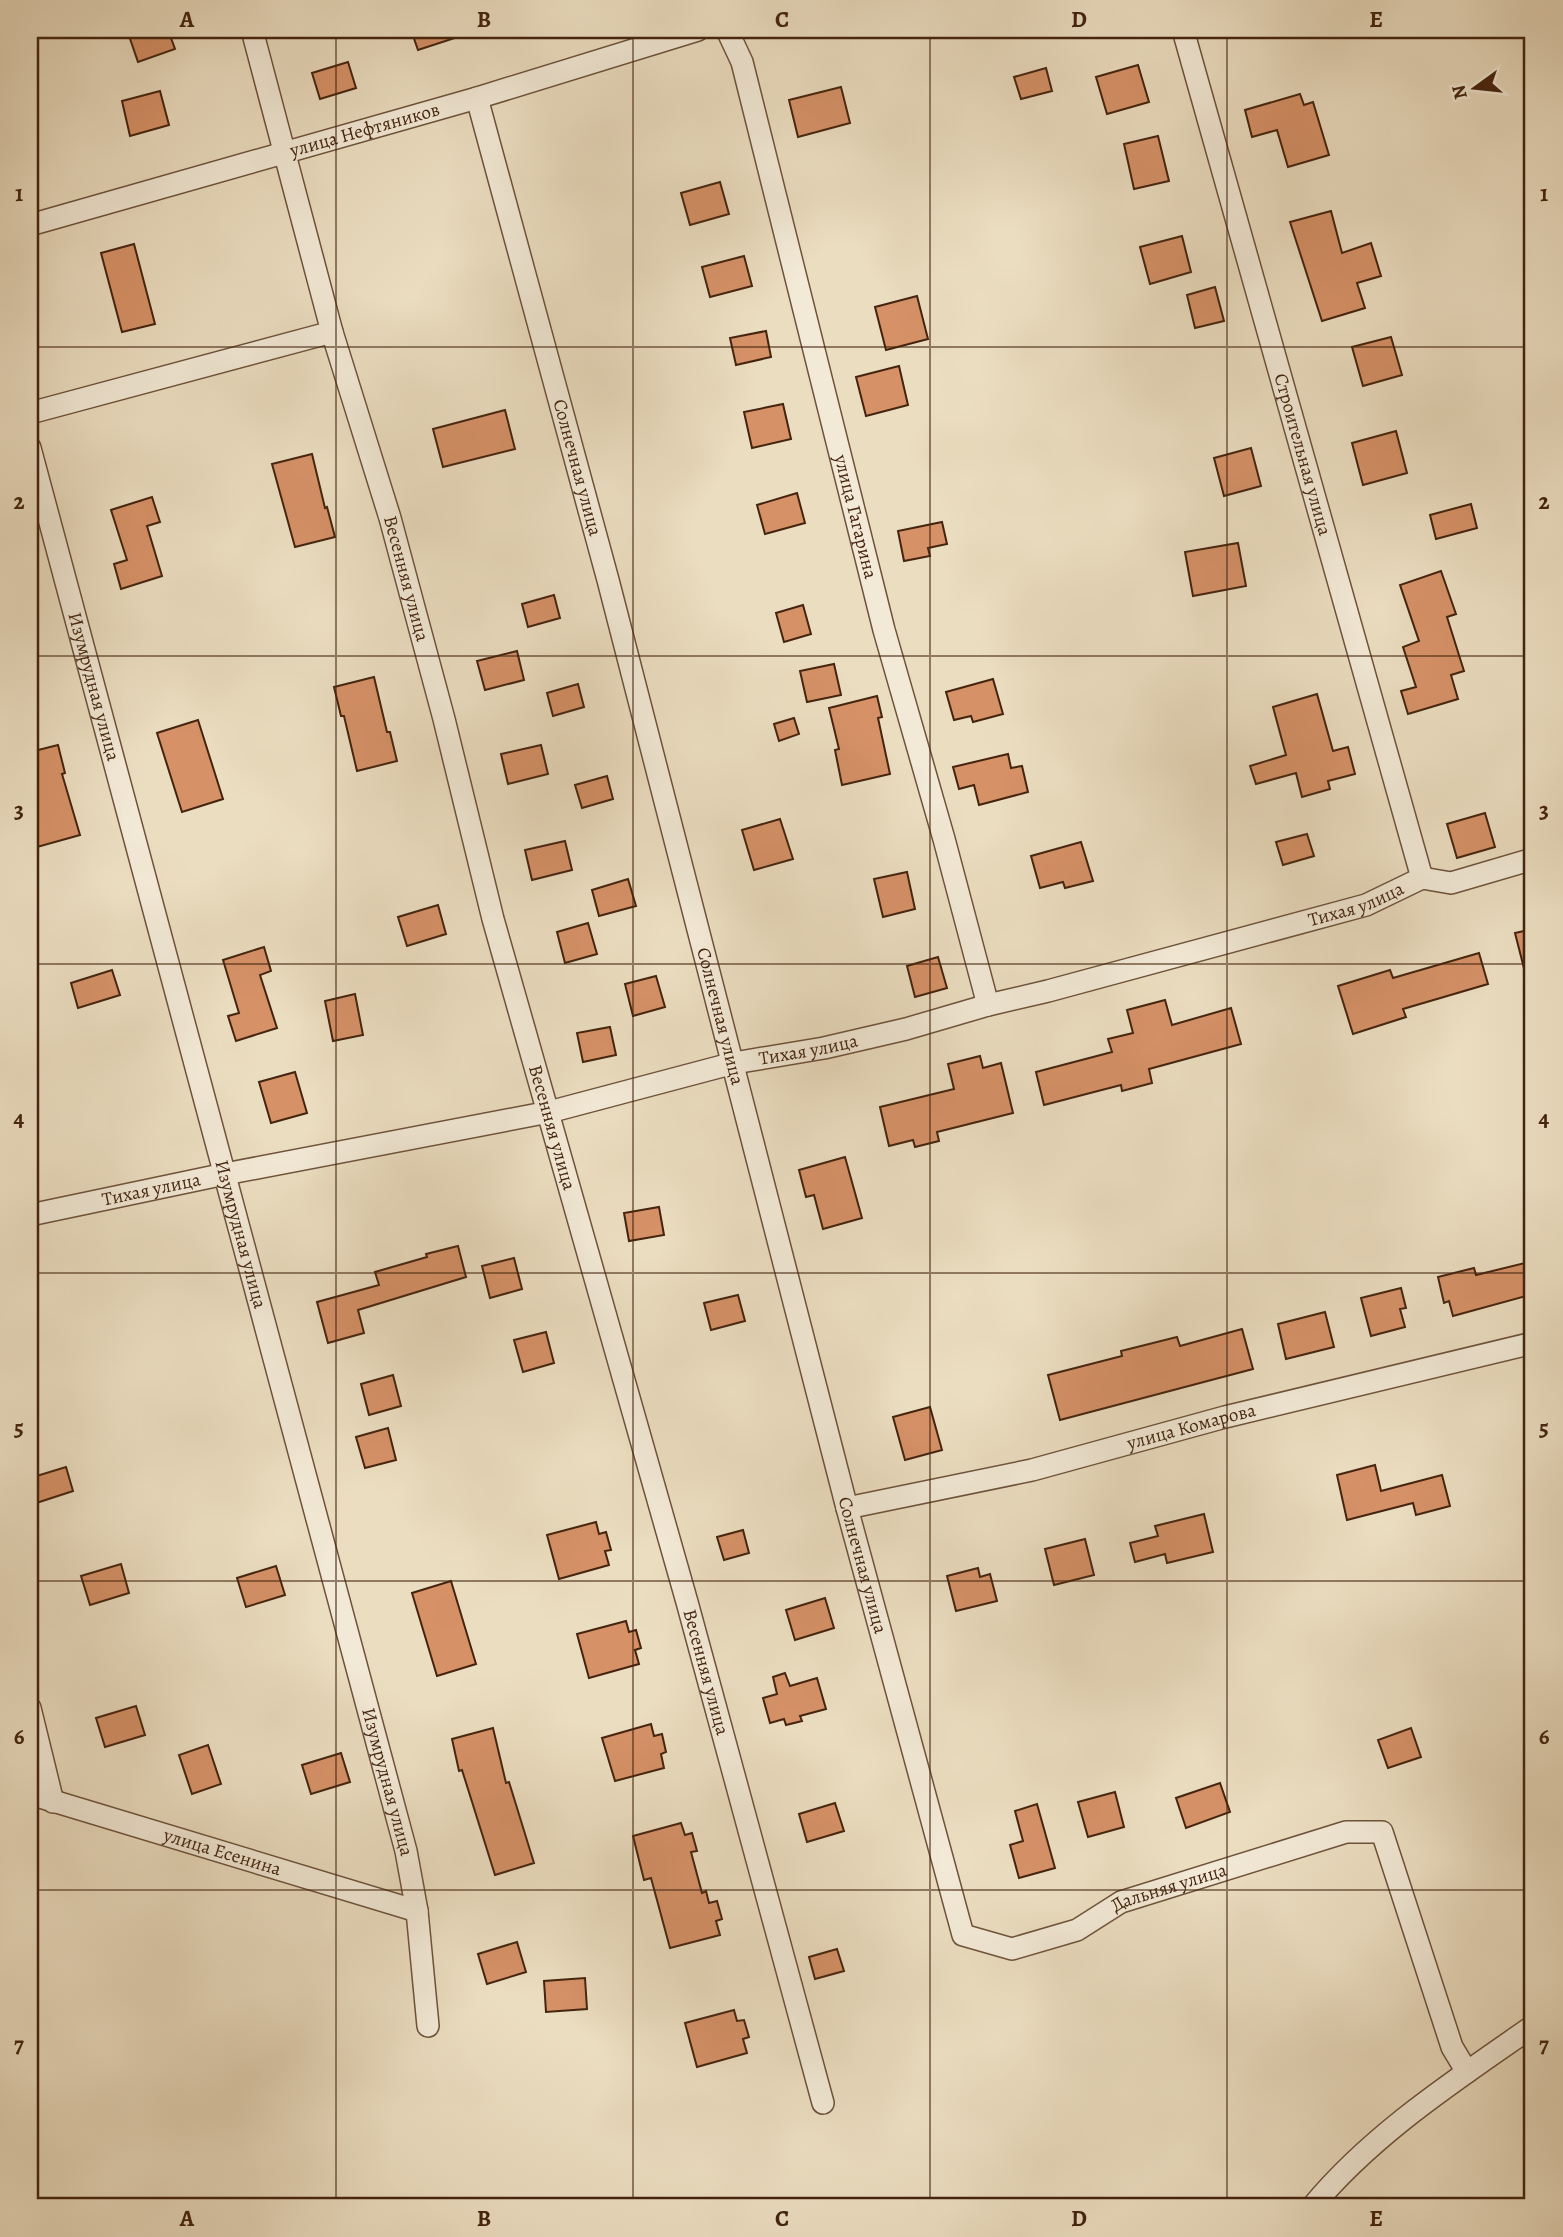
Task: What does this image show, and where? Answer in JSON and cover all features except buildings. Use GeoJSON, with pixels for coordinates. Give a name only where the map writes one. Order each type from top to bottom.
{"type":"FeatureCollection","features":[{"type":"Feature","properties":{"kind":"street","name":"Весенняя улица"},"geometry":{"type":"LineString","coordinates":[[252,30],[332,332],[390,518],[493,919],[687,1602],[823,2103]]}},
{"type":"Feature","properties":{"kind":"street","name":"улица Нефтяников"},"geometry":{"type":"LineString","coordinates":[[30,225],[477,98],[698,30]]}},
{"type":"Feature","properties":{"kind":"street","name":"улица Гагарина"},"geometry":{"type":"LineString","coordinates":[[727,30],[742,62],[884,630],[988,1005]]}},
{"type":"Feature","properties":{"kind":"street","name":"Строительная улица"},"geometry":{"type":"LineString","coordinates":[[1183,30],[1422,878]]}},
{"type":"Feature","properties":{"kind":"street","name":"Солнечная улица"},"geometry":{"type":"LineString","coordinates":[[477,98],[608,580],[847,1508],[963,1935]]}},
{"type":"Feature","properties":{"kind":"street"},"geometry":{"type":"LineString","coordinates":[[30,413],[332,332]]}},
{"type":"Feature","properties":{"kind":"street","name":"Изумрудная улица"},"geometry":{"type":"LineString","coordinates":[[30,448],[406,1851],[417,1911],[428,2026]]}},
{"type":"Feature","properties":{"kind":"street","name":"Тихая улица"},"geometry":{"type":"LineString","coordinates":[[30,1216],[225,1174],[549,1112],[734,1063],[847,1043],[906,1029],[1366,905],[1422,878],[1451,883],[1533,859]]}},
{"type":"Feature","properties":{"kind":"street","name":"улица Комарова"},"geometry":{"type":"LineString","coordinates":[[847,1508],[1032,1469],[1225,1417],[1533,1343]]}},
{"type":"Feature","properties":{"kind":"street"},"geometry":{"type":"LineString","coordinates":[[30,1708],[53,1802]]}},
{"type":"Feature","properties":{"kind":"street","name":"улица Есенина"},"geometry":{"type":"LineString","coordinates":[[30,1794],[417,1911]]}},
{"type":"Feature","properties":{"kind":"street","name":"Дальняя улица"},"geometry":{"type":"LineString","coordinates":[[963,1935],[1012,1949],[1077,1930],[1121,1902],[1346,1832],[1382,1832],[1452,2047],[1467,2072]]}},
{"type":"Feature","properties":{"kind":"street"},"geometry":{"type":"LineString","coordinates":[[1312,2207],[1326,2190],[1414,2109],[1533,2026]]}}]}
